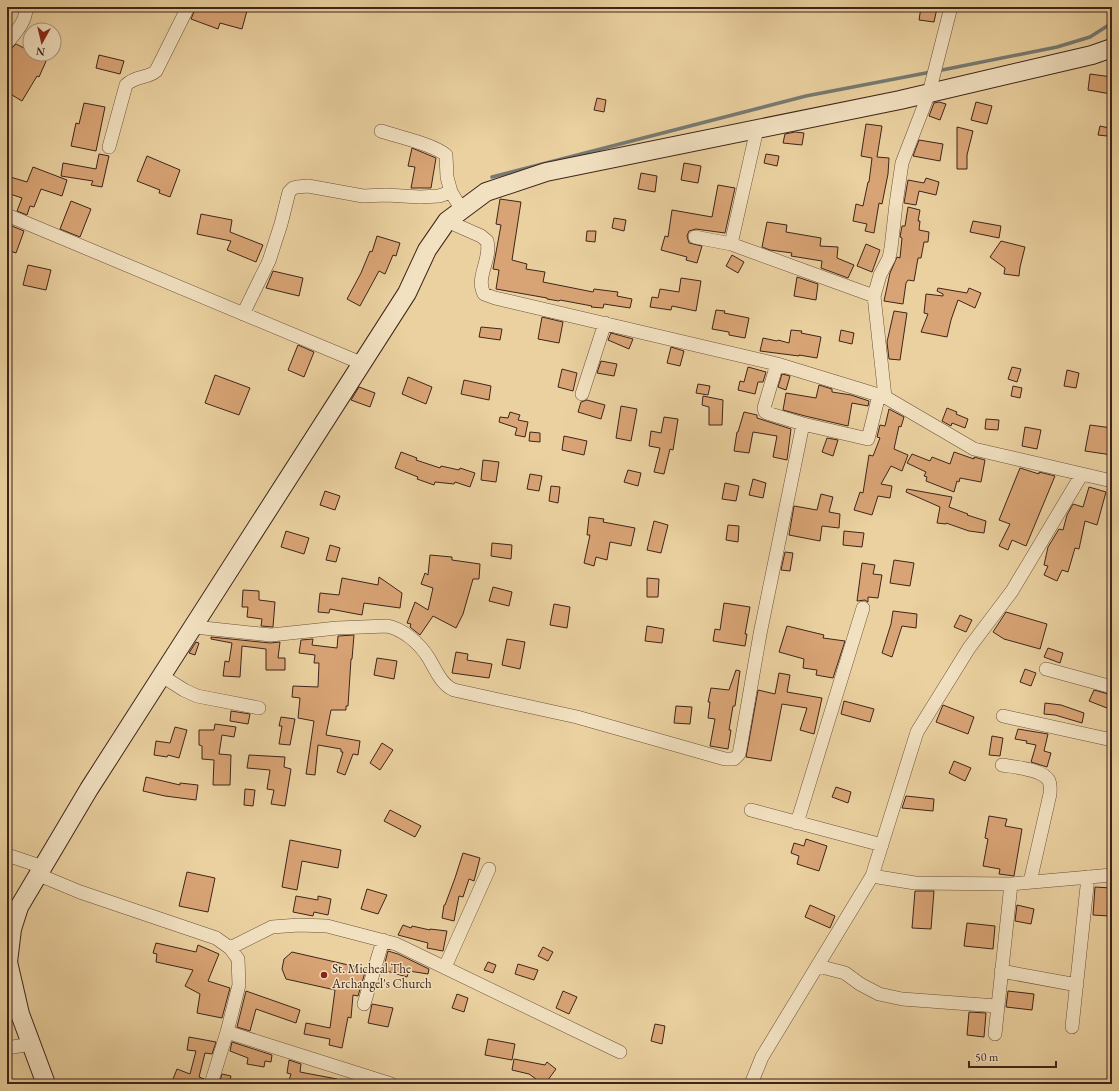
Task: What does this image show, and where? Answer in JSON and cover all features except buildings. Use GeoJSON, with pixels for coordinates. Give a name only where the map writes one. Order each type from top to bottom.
{"type":"FeatureCollection","features":[{"type":"Feature","properties":{"kind":"street"},"geometry":{"type":"LineString","coordinates":[[7,43],[17,31],[24,19],[26,7]]}},
{"type":"Feature","properties":{"kind":"street"},"geometry":{"type":"LineString","coordinates":[[109,147],[126,85],[130,80],[152,74],[156,71],[188,7]]}},
{"type":"Feature","properties":{"kind":"street"},"geometry":{"type":"LineString","coordinates":[[777,364],[764,408],[767,414],[868,439],[882,396],[874,296],[880,275],[889,258],[902,163],[929,93],[951,7]]}},
{"type":"Feature","properties":{"kind":"street"},"geometry":{"type":"LineString","coordinates":[[46,1084],[20,1014],[8,962],[12,929],[19,907],[89,789],[407,293],[427,250],[447,221],[486,192],[546,172],[929,93],[1092,56],[1112,48]]}},
{"type":"Feature","properties":{"kind":"street"},"geometry":{"type":"LineString","coordinates":[[731,244],[756,129]]}},
{"type":"Feature","properties":{"kind":"street"},"geometry":{"type":"LineString","coordinates":[[381,131],[430,146],[446,155],[447,177],[450,192],[462,210]]}},
{"type":"Feature","properties":{"kind":"street"},"geometry":{"type":"LineString","coordinates":[[243,314],[269,261],[281,224],[289,192],[292,188],[308,186],[363,196],[386,195],[420,197],[439,196],[450,192]]}},
{"type":"Feature","properties":{"kind":"street"},"geometry":{"type":"LineString","coordinates":[[7,215],[361,363]]}},
{"type":"Feature","properties":{"kind":"street"},"geometry":{"type":"LineString","coordinates":[[447,221],[481,236],[487,241],[488,253],[481,288],[484,294],[495,298],[777,364],[882,396],[974,449],[1112,481]]}},
{"type":"Feature","properties":{"kind":"street"},"geometry":{"type":"LineString","coordinates":[[695,237],[731,244],[874,296]]}},
{"type":"Feature","properties":{"kind":"street"},"geometry":{"type":"LineString","coordinates":[[582,394],[605,324]]}},
{"type":"Feature","properties":{"kind":"street"},"geometry":{"type":"LineString","coordinates":[[194,627],[271,635],[337,628],[392,627],[410,638],[420,647],[442,680],[448,687],[454,690],[577,717],[726,759],[734,759],[740,749],[760,634],[803,424]]}},
{"type":"Feature","properties":{"kind":"street"},"geometry":{"type":"LineString","coordinates":[[751,1084],[762,1057],[872,876],[917,732],[969,648],[1012,591],[1082,474]]}},
{"type":"Feature","properties":{"kind":"street"},"geometry":{"type":"LineString","coordinates":[[797,823],[863,608]]}},
{"type":"Feature","properties":{"kind":"street"},"geometry":{"type":"LineString","coordinates":[[1046,669],[1112,687]]}},
{"type":"Feature","properties":{"kind":"street"},"geometry":{"type":"LineString","coordinates":[[162,676],[197,696],[259,708]]}},
{"type":"Feature","properties":{"kind":"street"},"geometry":{"type":"LineString","coordinates":[[1003,716],[1112,740]]}},
{"type":"Feature","properties":{"kind":"street"},"geometry":{"type":"LineString","coordinates":[[1002,765],[1036,772],[1045,776],[1049,782],[1050,794],[1030,882]]}},
{"type":"Feature","properties":{"kind":"street"},"geometry":{"type":"LineString","coordinates":[[751,810],[882,845]]}},
{"type":"Feature","properties":{"kind":"street"},"geometry":{"type":"LineString","coordinates":[[7,856],[41,871],[80,892],[216,938],[230,948],[238,958],[239,985],[227,1032],[210,1084]]}},
{"type":"Feature","properties":{"kind":"street"},"geometry":{"type":"LineString","coordinates":[[444,967],[489,869]]}},
{"type":"Feature","properties":{"kind":"street"},"geometry":{"type":"LineString","coordinates":[[872,876],[915,883],[1011,884],[1112,875]]}},
{"type":"Feature","properties":{"kind":"street"},"geometry":{"type":"LineString","coordinates":[[1072,1027],[1088,877]]}},
{"type":"Feature","properties":{"kind":"street"},"geometry":{"type":"LineString","coordinates":[[995,1034],[1011,884]]}},
{"type":"Feature","properties":{"kind":"street"},"geometry":{"type":"LineString","coordinates":[[230,948],[272,927],[327,926],[383,940],[396,944],[620,1052]]}},
{"type":"Feature","properties":{"kind":"street"},"geometry":{"type":"LineString","coordinates":[[364,1004],[383,940]]}},
{"type":"Feature","properties":{"kind":"street"},"geometry":{"type":"LineString","coordinates":[[818,966],[845,973],[860,984],[879,994],[887,996],[902,999],[997,1006]]}},
{"type":"Feature","properties":{"kind":"street"},"geometry":{"type":"LineString","coordinates":[[1001,971],[1076,984]]}},
{"type":"Feature","properties":{"kind":"street"},"geometry":{"type":"LineString","coordinates":[[227,1032],[359,1079],[391,1084]]}},
{"type":"Feature","properties":{"kind":"street"},"geometry":{"type":"LineString","coordinates":[[7,1048],[31,1044]]}},
{"type":"Feature","properties":{"kind":"waterway"},"geometry":{"type":"LineString","coordinates":[[937,71],[1057,47],[1090,37],[1112,23]]}},
{"type":"Feature","properties":{"kind":"waterway"},"geometry":{"type":"LineString","coordinates":[[492,177],[806,96],[931,72]]}},
{"type":"Feature","properties":{"kind":"place","name":"St. Micheal The Archangel's Church"},"geometry":{"type":"Point","coordinates":[324,975]}}]}
